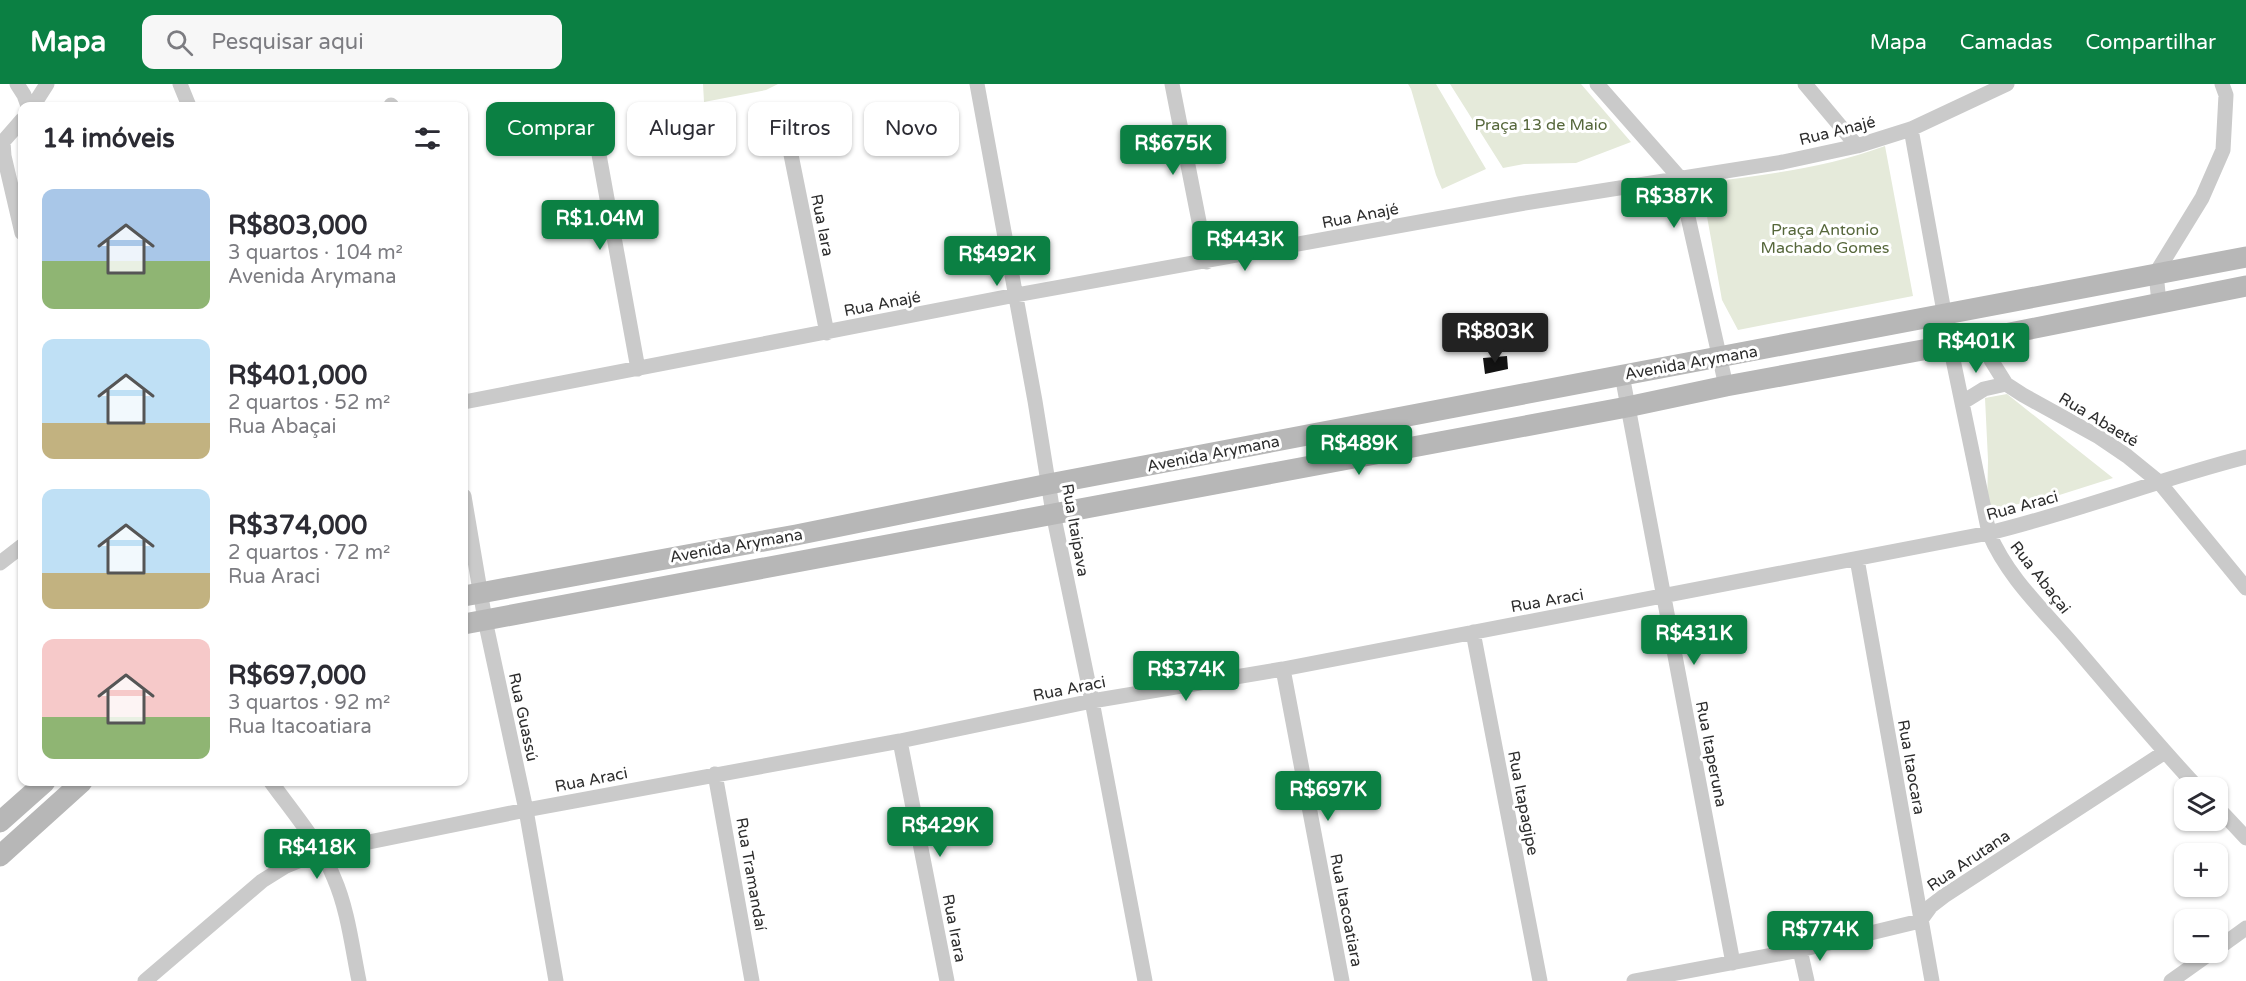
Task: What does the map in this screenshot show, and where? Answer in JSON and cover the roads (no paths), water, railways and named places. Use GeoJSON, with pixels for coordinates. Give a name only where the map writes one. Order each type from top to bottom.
{"type":"FeatureCollection","features":[{"type":"Feature","properties":{"kind":"main road","name":"Avenida Arymana"},"geometry":{"type":"LineString","coordinates":[[472,594],[2246,257]]}},
{"type":"Feature","properties":{"kind":"main road","name":"Avenida Arymana"},"geometry":{"type":"LineString","coordinates":[[468,623],[1627,407],[2246,286]]}},
{"type":"Feature","properties":{"kind":"main road"},"geometry":{"type":"LineString","coordinates":[[0,822],[40,786]]}},
{"type":"Feature","properties":{"kind":"main road"},"geometry":{"type":"LineString","coordinates":[[0,856],[78,786]]}},
{"type":"Feature","properties":{"kind":"street"},"geometry":{"type":"LineString","coordinates":[[17,84],[27,102]]}},
{"type":"Feature","properties":{"kind":"street"},"geometry":{"type":"LineString","coordinates":[[36,102],[47,84]]}},
{"type":"Feature","properties":{"kind":"street"},"geometry":{"type":"LineString","coordinates":[[180,84],[187,102]]}},
{"type":"Feature","properties":{"kind":"street","name":"Rua Itaipava"},"geometry":{"type":"LineString","coordinates":[[977,84],[1053,513],[1092,701],[1145,981]]}},
{"type":"Feature","properties":{"kind":"street"},"geometry":{"type":"LineString","coordinates":[[1172,84],[1207,262]]}},
{"type":"Feature","properties":{"kind":"street"},"geometry":{"type":"LineString","coordinates":[[1597,84],[1679,177],[1726,386]]}},
{"type":"Feature","properties":{"kind":"street"},"geometry":{"type":"LineString","coordinates":[[1804,84],[1857,146]]}},
{"type":"Feature","properties":{"kind":"street","name":"Rua Anajé"},"geometry":{"type":"LineString","coordinates":[[468,401],[895,318],[1519,204],[1783,162],[1857,146],[1911,129],[2007,84]]}},
{"type":"Feature","properties":{"kind":"street"},"geometry":{"type":"LineString","coordinates":[[2159,303],[2156,273],[2202,198],[2223,150],[2226,95],[2222,84]]}},
{"type":"Feature","properties":{"kind":"street"},"geometry":{"type":"LineString","coordinates":[[18,125],[2,143],[18,214]]}},
{"type":"Feature","properties":{"kind":"street","name":"Rua Abaçai"},"geometry":{"type":"LineString","coordinates":[[1911,129],[1950,345],[1989,533],[1997,552],[2009,570],[2188,777]]}},
{"type":"Feature","properties":{"kind":"street"},"geometry":{"type":"LineString","coordinates":[[599,156],[638,369]]}},
{"type":"Feature","properties":{"kind":"street","name":"Rua Iara"},"geometry":{"type":"LineString","coordinates":[[792,156],[827,333]]}},
{"type":"Feature","properties":{"kind":"street"},"geometry":{"type":"LineString","coordinates":[[0,191],[16,205]]}},
{"type":"Feature","properties":{"kind":"street","name":"Rua Abaeté"},"geometry":{"type":"LineString","coordinates":[[1988,336],[1991,360],[2006,384],[2099,437],[2159,482],[2246,588]]}},
{"type":"Feature","properties":{"kind":"street","name":"Rua Itaperuna"},"geometry":{"type":"LineString","coordinates":[[1622,375],[1732,963]]}},
{"type":"Feature","properties":{"kind":"street"},"geometry":{"type":"LineString","coordinates":[[1963,402],[1984,388],[2006,384]]}},
{"type":"Feature","properties":{"kind":"street","name":"Rua Araci"},"geometry":{"type":"LineString","coordinates":[[145,981],[262,881],[286,866],[320,852],[525,810],[900,741],[1092,701],[1282,669],[1989,533],[2046,519],[2191,471],[2246,457]]}},
{"type":"Feature","properties":{"kind":"street","name":"Rua Guassú"},"geometry":{"type":"LineString","coordinates":[[468,545],[472,594],[485,620],[525,810],[556,981]]}},
{"type":"Feature","properties":{"kind":"street"},"geometry":{"type":"LineString","coordinates":[[0,563],[18,549]]}},
{"type":"Feature","properties":{"kind":"street","name":"Rua Itaocara"},"geometry":{"type":"LineString","coordinates":[[1857,559],[1932,981]]}},
{"type":"Feature","properties":{"kind":"street","name":"Rua Itapagipe"},"geometry":{"type":"LineString","coordinates":[[1473,632],[1540,981]]}},
{"type":"Feature","properties":{"kind":"street","name":"Rua Itacoatiara"},"geometry":{"type":"LineString","coordinates":[[1282,669],[1342,981]]}},
{"type":"Feature","properties":{"kind":"street","name":"Rua Irara"},"geometry":{"type":"LineString","coordinates":[[900,741],[948,981]]}},
{"type":"Feature","properties":{"kind":"street","name":"Rua Arutana"},"geometry":{"type":"LineString","coordinates":[[1920,921],[1931,906],[1944,896],[2165,752]]}},
{"type":"Feature","properties":{"kind":"street","name":"Rua Tramandaí"},"geometry":{"type":"LineString","coordinates":[[715,774],[753,981]]}},
{"type":"Feature","properties":{"kind":"street"},"geometry":{"type":"LineString","coordinates":[[274,786],[334,876],[342,897],[358,981]]}},
{"type":"Feature","properties":{"kind":"street"},"geometry":{"type":"LineString","coordinates":[[2228,819],[2246,838]]}},
{"type":"Feature","properties":{"kind":"street"},"geometry":{"type":"LineString","coordinates":[[1634,981],[1660,979],[1800,950],[1920,921]]}},
{"type":"Feature","properties":{"kind":"street"},"geometry":{"type":"LineString","coordinates":[[2228,941],[2246,928]]}},
{"type":"Feature","properties":{"kind":"street"},"geometry":{"type":"LineString","coordinates":[[1800,950],[1807,981]]}},
{"type":"Feature","properties":{"kind":"street"},"geometry":{"type":"LineString","coordinates":[[2171,981],[2196,963]]}},
{"type":"Feature","properties":{"kind":"park label","name":"Praça 13 de Maio"},"geometry":{"type":"Point","coordinates":[1541,124]}},
{"type":"Feature","properties":{"kind":"park label","name":"Praça Antonio Machado Gomes"},"geometry":{"type":"Point","coordinates":[1825,238]}}]}
